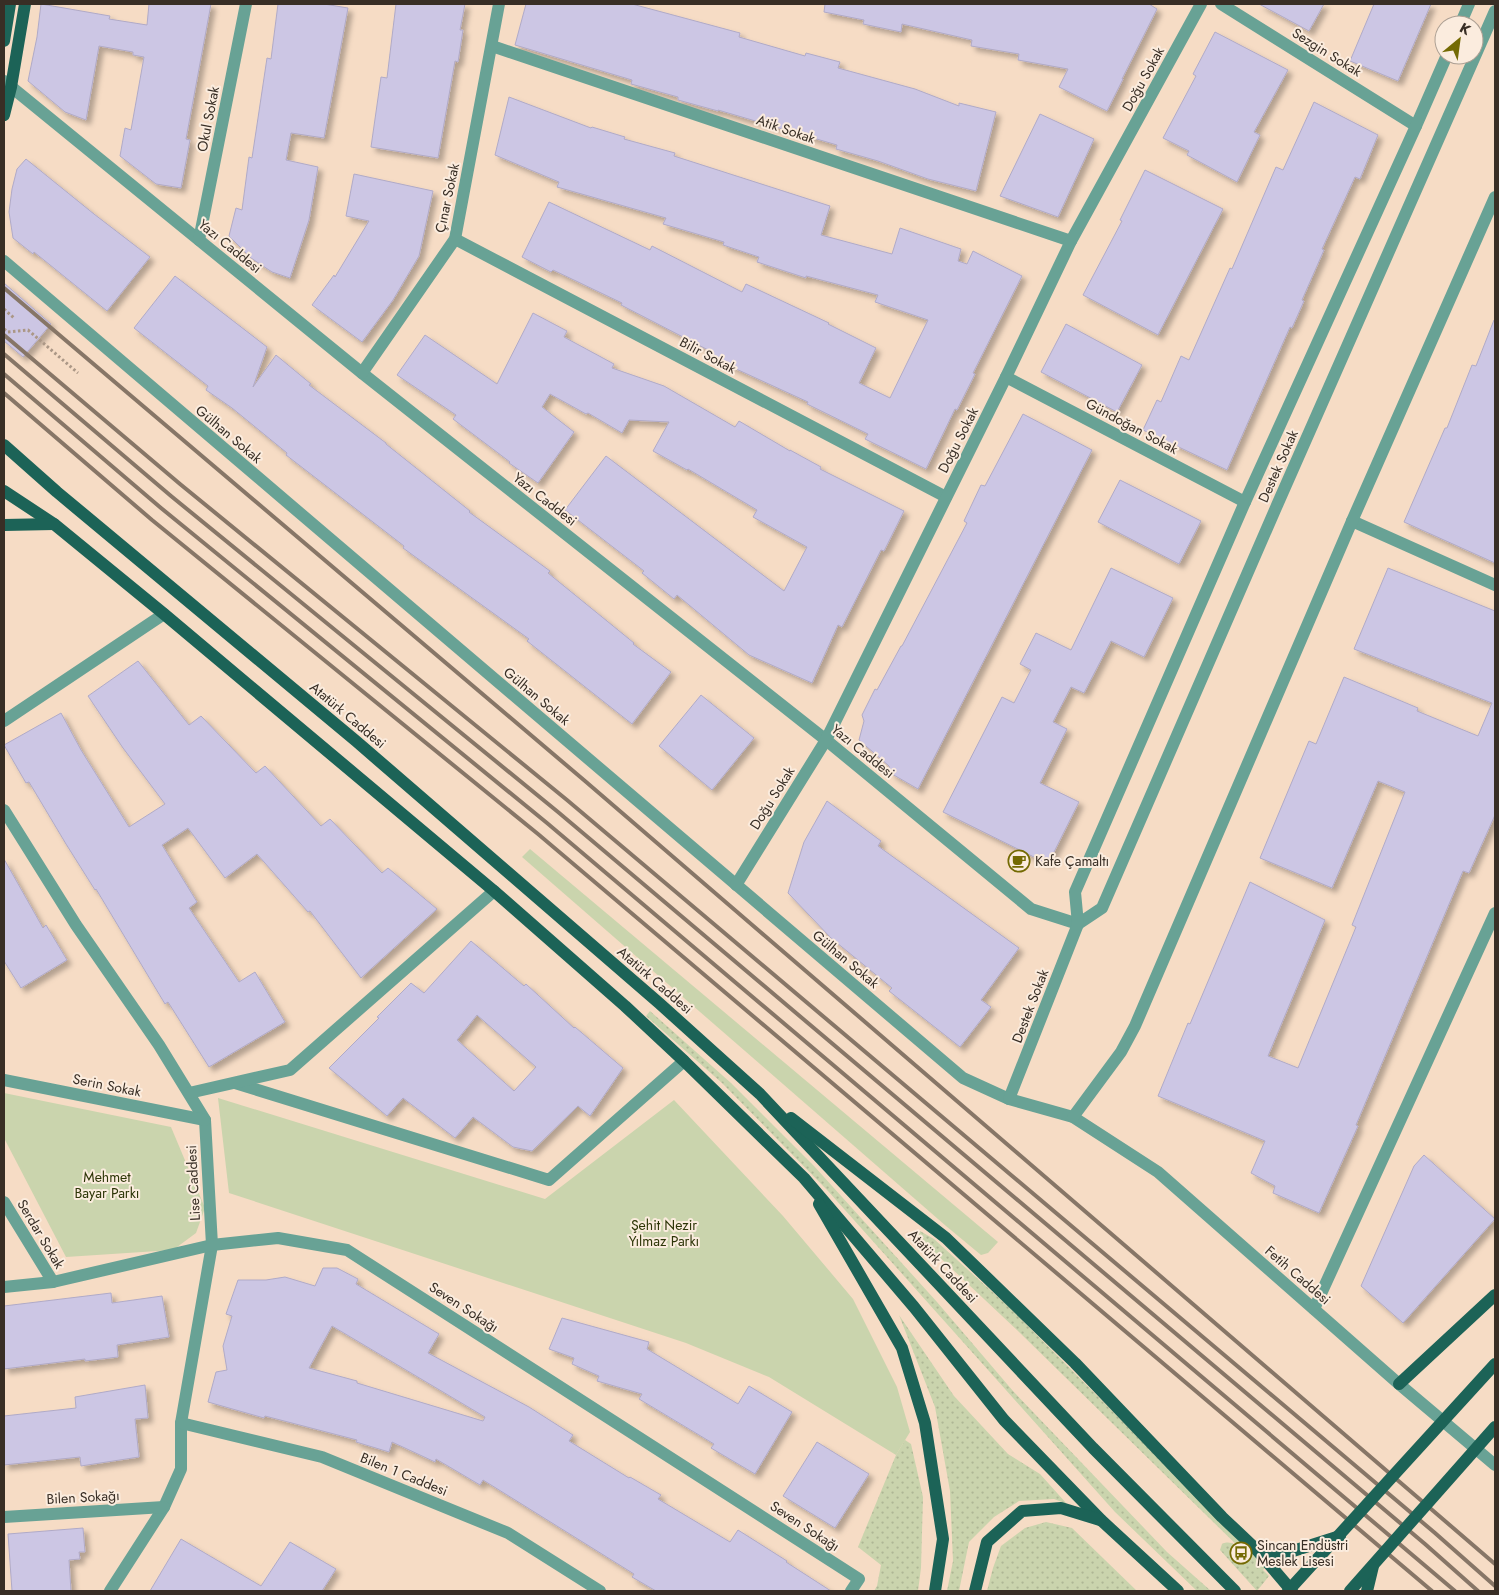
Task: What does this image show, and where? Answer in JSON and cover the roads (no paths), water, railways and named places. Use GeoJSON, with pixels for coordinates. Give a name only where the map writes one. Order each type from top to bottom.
{"type":"FeatureCollection","features":[{"type":"Feature","properties":{"kind":"main road"},"geometry":{"type":"LineString","coordinates":[[4,41],[10,4]]}},
{"type":"Feature","properties":{"kind":"main road"},"geometry":{"type":"LineString","coordinates":[[4,115],[7,84],[25,4]]}},
{"type":"Feature","properties":{"kind":"main road","name":"Atatürk Caddesi"},"geometry":{"type":"LineString","coordinates":[[4,445],[57,492],[356,740],[660,1003],[760,1094],[1093,1448],[1235,1591]]}},
{"type":"Feature","properties":{"kind":"main road"},"geometry":{"type":"LineString","coordinates":[[4,491],[54,524],[164,614],[494,891],[625,1006],[684,1061],[804,1178],[914,1307],[1004,1420],[1101,1520],[1178,1591]]}},
{"type":"Feature","properties":{"kind":"main road"},"geometry":{"type":"LineString","coordinates":[[4,525],[54,524]]}},
{"type":"Feature","properties":{"kind":"main road"},"geometry":{"type":"LineString","coordinates":[[760,1094],[946,1238],[1075,1362],[1257,1550],[1290,1591],[1495,1364]]}},
{"type":"Feature","properties":{"kind":"main road"},"geometry":{"type":"LineString","coordinates":[[804,1178],[902,1348],[925,1422],[943,1539],[935,1591]]}},
{"type":"Feature","properties":{"kind":"main road"},"geometry":{"type":"LineString","coordinates":[[1399,1384],[1495,1295]]}},
{"type":"Feature","properties":{"kind":"main road"},"geometry":{"type":"LineString","coordinates":[[1350,1591],[1495,1427]]}},
{"type":"Feature","properties":{"kind":"main road"},"geometry":{"type":"LineString","coordinates":[[975,1591],[988,1542],[1022,1511],[1061,1508],[1101,1520]]}},
{"type":"Feature","properties":{"kind":"main road"},"geometry":{"type":"LineString","coordinates":[[1257,1550],[1276,1554],[1294,1551],[1340,1536]]}},
{"type":"Feature","properties":{"kind":"main road"},"geometry":{"type":"LineString","coordinates":[[1367,1591],[1373,1566]]}},
{"type":"Feature","properties":{"kind":"street","name":"Okul Sokak"},"geometry":{"type":"LineString","coordinates":[[199,240],[246,4]]}},
{"type":"Feature","properties":{"kind":"street","name":"Çınar Sokak"},"geometry":{"type":"LineString","coordinates":[[362,373],[455,240],[499,4]]}},
{"type":"Feature","properties":{"kind":"street","name":"Doğu Sokak"},"geometry":{"type":"LineString","coordinates":[[736,885],[826,740],[1072,241],[1201,4]]}},
{"type":"Feature","properties":{"kind":"street","name":"Sezgin Sokak"},"geometry":{"type":"LineString","coordinates":[[1221,4],[1416,126]]}},
{"type":"Feature","properties":{"kind":"street","name":"Destek Sokak"},"geometry":{"type":"LineString","coordinates":[[1078,924],[1102,908],[1495,11]]}},
{"type":"Feature","properties":{"kind":"street","name":"Atik Sokak"},"geometry":{"type":"LineString","coordinates":[[492,46],[1072,241]]}},
{"type":"Feature","properties":{"kind":"street","name":"Destek Sokak"},"geometry":{"type":"LineString","coordinates":[[1009,1099],[1078,924],[1075,892],[1244,502],[1443,65]]}},
{"type":"Feature","properties":{"kind":"street","name":"Yazı Caddesi"},"geometry":{"type":"LineString","coordinates":[[7,84],[362,373],[826,740],[1031,909],[1078,924]]}},
{"type":"Feature","properties":{"kind":"street"},"geometry":{"type":"LineString","coordinates":[[1073,1117],[1121,1052],[1135,1026],[1352,521],[1495,197]]}},
{"type":"Feature","properties":{"kind":"street","name":"Bilir Sokak"},"geometry":{"type":"LineString","coordinates":[[455,240],[946,497]]}},
{"type":"Feature","properties":{"kind":"street","name":"Gülhan Sokak"},"geometry":{"type":"LineString","coordinates":[[4,261],[963,1078],[1009,1099],[1073,1117]]}},
{"type":"Feature","properties":{"kind":"street","name":"Gündoğan Sokak"},"geometry":{"type":"LineString","coordinates":[[1006,377],[1244,502]]}},
{"type":"Feature","properties":{"kind":"street"},"geometry":{"type":"LineString","coordinates":[[1352,521],[1495,585]]}},
{"type":"Feature","properties":{"kind":"street"},"geometry":{"type":"LineString","coordinates":[[4,721],[164,614]]}},
{"type":"Feature","properties":{"kind":"street","name":"Lise Caddesi"},"geometry":{"type":"LineString","coordinates":[[4,810],[76,925],[159,1045],[205,1120],[212,1245],[181,1423],[181,1469],[164,1507],[110,1591]]}},
{"type":"Feature","properties":{"kind":"street"},"geometry":{"type":"LineString","coordinates":[[189,1093],[290,1070],[494,891]]}},
{"type":"Feature","properties":{"kind":"street"},"geometry":{"type":"LineString","coordinates":[[1314,1310],[1495,913]]}},
{"type":"Feature","properties":{"kind":"street"},"geometry":{"type":"LineString","coordinates":[[235,1082],[549,1180],[684,1061]]}},
{"type":"Feature","properties":{"kind":"street","name":"Serin Sokak"},"geometry":{"type":"LineString","coordinates":[[4,1080],[205,1120]]}},
{"type":"Feature","properties":{"kind":"street","name":"Fetih Caddesi"},"geometry":{"type":"LineString","coordinates":[[1073,1117],[1158,1172],[1399,1384],[1495,1465]]}},
{"type":"Feature","properties":{"kind":"street","name":"Serdar Sokak"},"geometry":{"type":"LineString","coordinates":[[4,1202],[53,1282]]}},
{"type":"Feature","properties":{"kind":"street","name":"Seven Sokağı"},"geometry":{"type":"LineString","coordinates":[[4,1287],[53,1282],[212,1245],[278,1238],[348,1250],[859,1579],[851,1591]]}},
{"type":"Feature","properties":{"kind":"street","name":"Bilen 1 Caddesi"},"geometry":{"type":"LineString","coordinates":[[181,1423],[322,1457],[508,1533],[600,1591]]}},
{"type":"Feature","properties":{"kind":"street","name":"Bilen Sokağı"},"geometry":{"type":"LineString","coordinates":[[4,1517],[164,1507]]}},
{"type":"Feature","properties":{"kind":"railway"},"geometry":{"type":"LineString","coordinates":[[4,288],[585,781],[1495,1564]]}},
{"type":"Feature","properties":{"kind":"railway"},"geometry":{"type":"LineString","coordinates":[[4,335],[180,484],[567,800],[1435,1533],[1495,1586]]}},
{"type":"Feature","properties":{"kind":"railway"},"geometry":{"type":"LineString","coordinates":[[4,354],[171,496],[558,812],[1425,1544],[1478,1591]]}},
{"type":"Feature","properties":{"kind":"railway"},"geometry":{"type":"LineString","coordinates":[[4,374],[161,508],[547,823],[1455,1591]]}},
{"type":"Feature","properties":{"kind":"railway"},"geometry":{"type":"LineString","coordinates":[[4,393],[152,520],[538,834],[1432,1591]]}},
{"type":"Feature","properties":{"kind":"place","name":"Kafe Çamaltı"},"geometry":{"type":"Point","coordinates":[1019,861]}},
{"type":"Feature","properties":{"kind":"place","name":"Sincan Endüstri Meslek Lisesi"},"geometry":{"type":"Point","coordinates":[1241,1553]}},
{"type":"Feature","properties":{"kind":"park label","name":"Mehmet Bayar Parkı"},"geometry":{"type":"Point","coordinates":[107,1186]}},
{"type":"Feature","properties":{"kind":"park label","name":"Şehit Nezir Yılmaz Parkı"},"geometry":{"type":"Point","coordinates":[664,1234]}}]}
